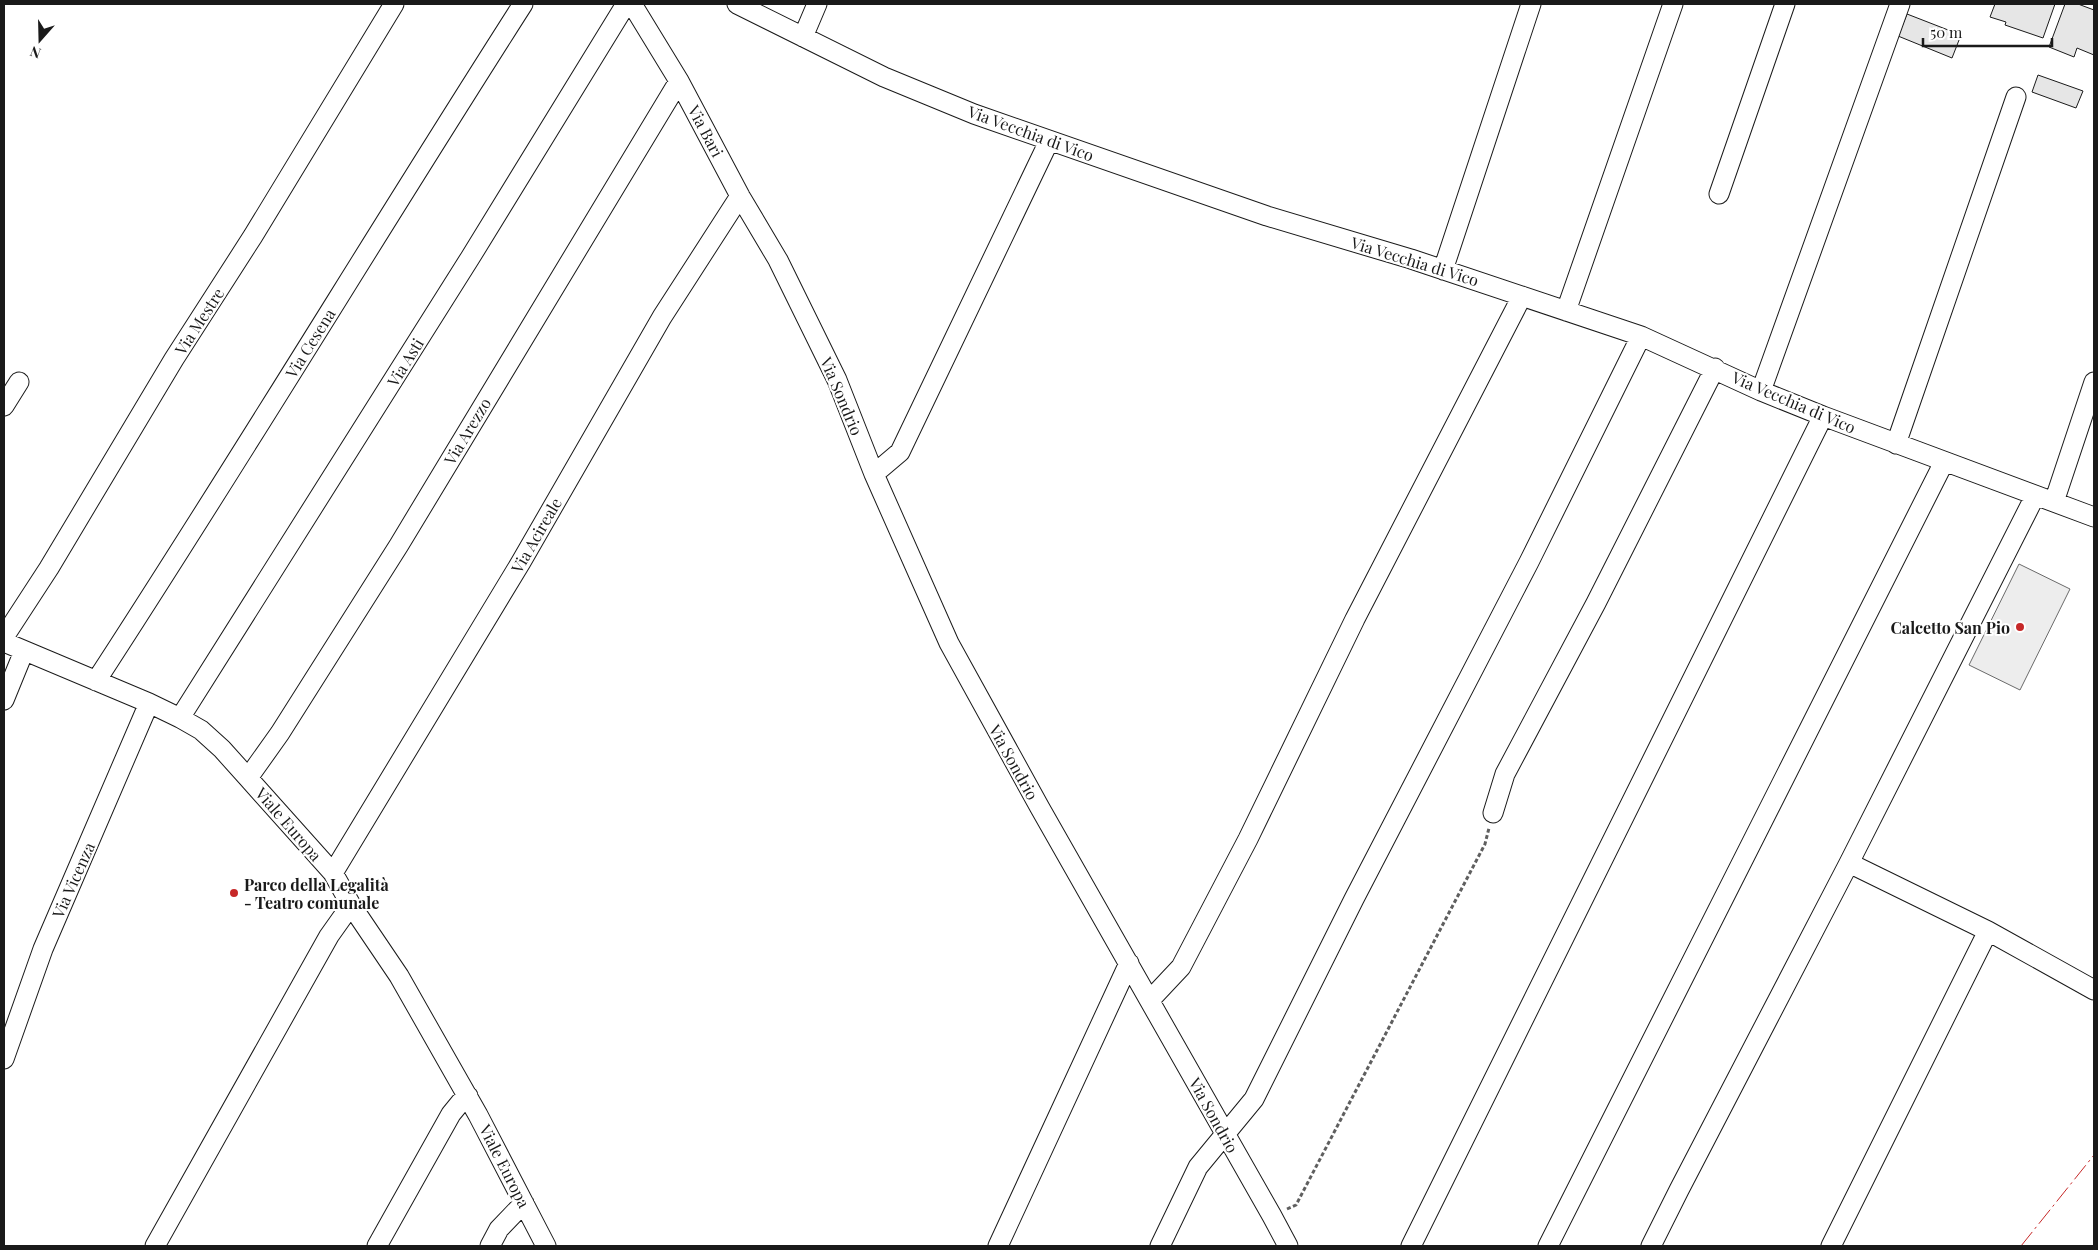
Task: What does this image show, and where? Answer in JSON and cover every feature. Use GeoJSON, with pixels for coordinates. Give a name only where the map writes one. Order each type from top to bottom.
{"type":"FeatureCollection","features":[{"type":"Feature","properties":{"kind":"street","name":"Via Mestre"},"geometry":{"type":"LineString","coordinates":[[4,637],[49,568],[174,359],[253,236],[394,4]]}},
{"type":"Feature","properties":{"kind":"street","name":"Via Cesena"},"geometry":{"type":"LineString","coordinates":[[96,681],[197,526],[434,142],[523,4]]}},
{"type":"Feature","properties":{"kind":"street","name":"Via Asti"},"geometry":{"type":"LineString","coordinates":[[180,718],[465,266],[626,4]]}},
{"type":"Feature","properties":{"kind":"street","name":"Via Bari"},"geometry":{"type":"LineString","coordinates":[[632,4],[679,81],[740,196],[778,260]]}},
{"type":"Feature","properties":{"kind":"street","name":"Via Vecchia di Vico"},"geometry":{"type":"LineString","coordinates":[[737,4],[884,77],[1050,141],[1267,216],[1443,270],[1641,336],[1715,368],[1761,391],[1823,416],[2094,517]]}},
{"type":"Feature","properties":{"kind":"street"},"geometry":{"type":"LineString","coordinates":[[803,37],[817,4]]}},
{"type":"Feature","properties":{"kind":"street"},"geometry":{"type":"LineString","coordinates":[[1443,270],[1531,4]]}},
{"type":"Feature","properties":{"kind":"street"},"geometry":{"type":"LineString","coordinates":[[1566,311],[1673,4]]}},
{"type":"Feature","properties":{"kind":"street"},"geometry":{"type":"LineString","coordinates":[[1719,194],[1785,4]]}},
{"type":"Feature","properties":{"kind":"street"},"geometry":{"type":"LineString","coordinates":[[1761,391],[1900,4]]}},
{"type":"Feature","properties":{"kind":"street","name":"Via Arezzo"},"geometry":{"type":"LineString","coordinates":[[248,778],[280,733],[399,545],[679,81]]}},
{"type":"Feature","properties":{"kind":"street"},"geometry":{"type":"LineString","coordinates":[[1896,444],[2016,97]]}},
{"type":"Feature","properties":{"kind":"street"},"geometry":{"type":"LineString","coordinates":[[874,474],[900,452],[1050,141]]}},
{"type":"Feature","properties":{"kind":"street","name":"Via Acireale"},"geometry":{"type":"LineString","coordinates":[[333,873],[521,562],[662,317],[740,196]]}},
{"type":"Feature","properties":{"kind":"street","name":"Via Sondrio"},"geometry":{"type":"LineString","coordinates":[[778,260],[837,380],[874,474],[948,643],[1288,1246]]}},
{"type":"Feature","properties":{"kind":"street"},"geometry":{"type":"LineString","coordinates":[[1150,1000],[1181,967],[1186,958],[1252,830],[1355,619],[1522,296]]}},
{"type":"Feature","properties":{"kind":"street"},"geometry":{"type":"LineString","coordinates":[[1160,1246],[1198,1167],[1254,1099],[1354,900],[1529,562],[1641,336]]}},
{"type":"Feature","properties":{"kind":"street"},"geometry":{"type":"LineString","coordinates":[[1493,813],[1505,774],[1596,603],[1715,368]]}},
{"type":"Feature","properties":{"kind":"street"},"geometry":{"type":"LineString","coordinates":[[4,406],[19,382]]}},
{"type":"Feature","properties":{"kind":"street"},"geometry":{"type":"LineString","coordinates":[[2054,502],[2094,382]]}},
{"type":"Feature","properties":{"kind":"street"},"geometry":{"type":"LineString","coordinates":[[1411,1246],[1823,416]]}},
{"type":"Feature","properties":{"kind":"street"},"geometry":{"type":"LineString","coordinates":[[1548,1246],[1944,462]]}},
{"type":"Feature","properties":{"kind":"street"},"geometry":{"type":"LineString","coordinates":[[1651,1246],[1849,863],[2035,496]]}},
{"type":"Feature","properties":{"kind":"street","name":"Viale Europa"},"geometry":{"type":"LineString","coordinates":[[4,642],[150,703],[180,718],[201,730],[248,778],[333,873],[351,905],[399,976],[468,1096],[546,1246]]}},
{"type":"Feature","properties":{"kind":"street"},"geometry":{"type":"LineString","coordinates":[[4,700],[24,651]]}},
{"type":"Feature","properties":{"kind":"street","name":"Via Vicenza"},"geometry":{"type":"LineString","coordinates":[[4,1059],[43,949],[150,703]]}},
{"type":"Feature","properties":{"kind":"street"},"geometry":{"type":"LineString","coordinates":[[1849,863],[1988,930],[2094,990]]}},
{"type":"Feature","properties":{"kind":"street"},"geometry":{"type":"LineString","coordinates":[[155,1246],[329,936],[351,905]]}},
{"type":"Feature","properties":{"kind":"street"},"geometry":{"type":"LineString","coordinates":[[1832,1246],[1988,930]]}},
{"type":"Feature","properties":{"kind":"street"},"geometry":{"type":"LineString","coordinates":[[998,1246],[1129,964]]}},
{"type":"Feature","properties":{"kind":"street"},"geometry":{"type":"LineString","coordinates":[[377,1246],[451,1114],[468,1096]]}},
{"type":"Feature","properties":{"kind":"street"},"geometry":{"type":"LineString","coordinates":[[490,1246],[499,1229],[524,1203]]}},
{"type":"Feature","properties":{"kind":"path"},"geometry":{"type":"LineString","coordinates":[[1272,1216],[1296,1206],[1485,844],[1493,813]]}},
{"type":"Feature","properties":{"kind":"shaded area","name":"Calcetto San Pio"},"geometry":{"type":"Polygon","coordinates":[[[2019,564],[2070,589],[2020,690],[1969,665],[2019,564]]]}},
{"type":"Feature","properties":{"kind":"building"},"geometry":{"type":"Polygon","coordinates":[[[1995,4],[2055,4],[2043,38],[2005,25],[2006,22],[1990,17],[1995,4]]]}},
{"type":"Feature","properties":{"kind":"building"},"geometry":{"type":"Polygon","coordinates":[[[2065,4],[2078,4],[2094,10],[2094,55],[2077,48],[2074,57],[2049,47],[2065,4]]]}},
{"type":"Feature","properties":{"kind":"building"},"geometry":{"type":"Polygon","coordinates":[[[1907,14],[1961,35],[1952,58],[1898,36],[1907,14]]]}},
{"type":"Feature","properties":{"kind":"building"},"geometry":{"type":"Polygon","coordinates":[[[2038,75],[2083,91],[2076,108],[2032,92],[2038,75]]]}},
{"type":"Feature","properties":{"kind":"power"},"geometry":{"type":"LineString","coordinates":[[2021,1246],[2094,1155]]}},
{"type":"Feature","properties":{"kind":"place","name":"Calcetto San Pio"},"geometry":{"type":"Point","coordinates":[2020,627]}},
{"type":"Feature","properties":{"kind":"place","name":"Parco della Legalità - Teatro comunale"},"geometry":{"type":"Point","coordinates":[234,893]}}]}
